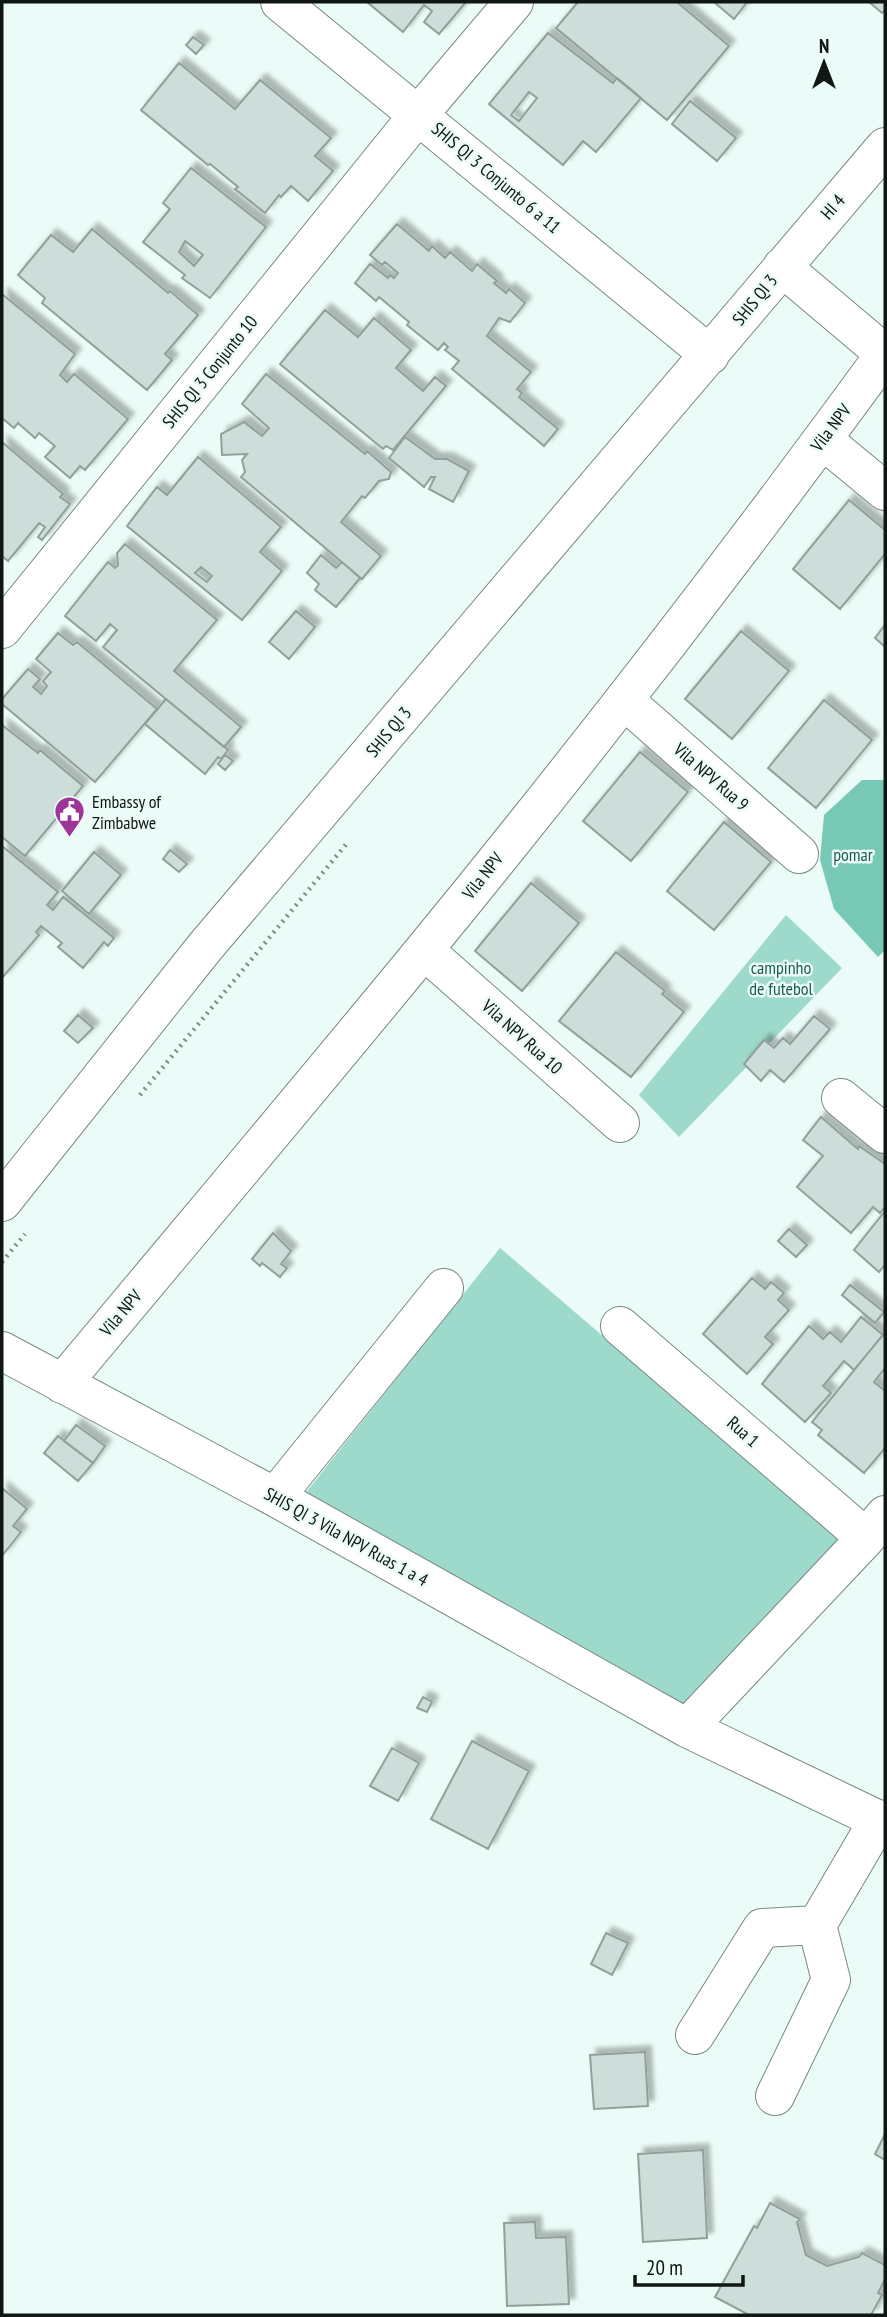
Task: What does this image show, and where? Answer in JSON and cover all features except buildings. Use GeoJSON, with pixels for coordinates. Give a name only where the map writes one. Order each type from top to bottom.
{"type":"FeatureCollection","features":[{"type":"Feature","properties":{"kind":"street","name":"SHIS QI 3 Conjunto 6 a 11"},"geometry":{"type":"LineString","coordinates":[[280,2],[710,355]]}},
{"type":"Feature","properties":{"kind":"street","name":"SHIS QI 3 Conjunto 10"},"geometry":{"type":"LineString","coordinates":[[2,629],[419,114],[514,2]]}},
{"type":"Feature","properties":{"kind":"street","name":"HI 4"},"geometry":{"type":"LineString","coordinates":[[782,268],[885,147]]}},
{"type":"Feature","properties":{"kind":"street","name":"SHIS QI 3"},"geometry":{"type":"LineString","coordinates":[[2,1202],[214,937],[782,268]]}},
{"type":"Feature","properties":{"kind":"street"},"geometry":{"type":"LineString","coordinates":[[782,268],[885,354]]}},
{"type":"Feature","properties":{"kind":"street","name":"Vila NPV"},"geometry":{"type":"LineString","coordinates":[[62,1384],[424,950],[624,700],[885,354]]}},
{"type":"Feature","properties":{"kind":"street"},"geometry":{"type":"LineString","coordinates":[[822,440],[885,491]]}},
{"type":"Feature","properties":{"kind":"street","name":"Vila NPV Rua 9"},"geometry":{"type":"LineString","coordinates":[[624,700],[799,854]]}},
{"type":"Feature","properties":{"kind":"street","name":"Vila NPV Rua 10"},"geometry":{"type":"LineString","coordinates":[[424,950],[620,1123]]}},
{"type":"Feature","properties":{"kind":"street"},"geometry":{"type":"LineString","coordinates":[[841,1098],[885,1135]]}},
{"type":"Feature","properties":{"kind":"street"},"geometry":{"type":"LineString","coordinates":[[275,1497],[444,1288]]}},
{"type":"Feature","properties":{"kind":"street","name":"Rua 1"},"geometry":{"type":"LineString","coordinates":[[620,1326],[876,1527]]}},
{"type":"Feature","properties":{"kind":"street","name":"SHIS QI 3 Vila NPV Ruas 1 a 4"},"geometry":{"type":"LineString","coordinates":[[2,1351],[275,1497],[687,1728],[882,1821]]}},
{"type":"Feature","properties":{"kind":"street"},"geometry":{"type":"LineString","coordinates":[[687,1728],[876,1527]]}},
{"type":"Feature","properties":{"kind":"street"},"geometry":{"type":"LineString","coordinates":[[775,2096],[831,1980],[817,1925],[882,1821]]}},
{"type":"Feature","properties":{"kind":"street"},"geometry":{"type":"LineString","coordinates":[[695,2035],[762,1928],[817,1925]]}},
{"type":"Feature","properties":{"kind":"green space","name":"pomar"},"geometry":{"type":"Polygon","coordinates":[[[862,780],[885,780],[885,950],[878,957],[834,909],[820,860],[824,815],[862,780]]]}},
{"type":"Feature","properties":{"kind":"green space","name":"campinho de futebol"},"geometry":{"type":"Polygon","coordinates":[[[786,915],[842,968],[679,1137],[639,1095],[786,915]]]}},
{"type":"Feature","properties":{"kind":"green space"},"geometry":{"type":"Polygon","coordinates":[[[500,1248],[841,1540],[683,1705],[304,1495],[500,1248]]]}},
{"type":"Feature","properties":{"kind":"place","name":"Embassy of Zimbabwe"},"geometry":{"type":"Point","coordinates":[69,839]}}]}
